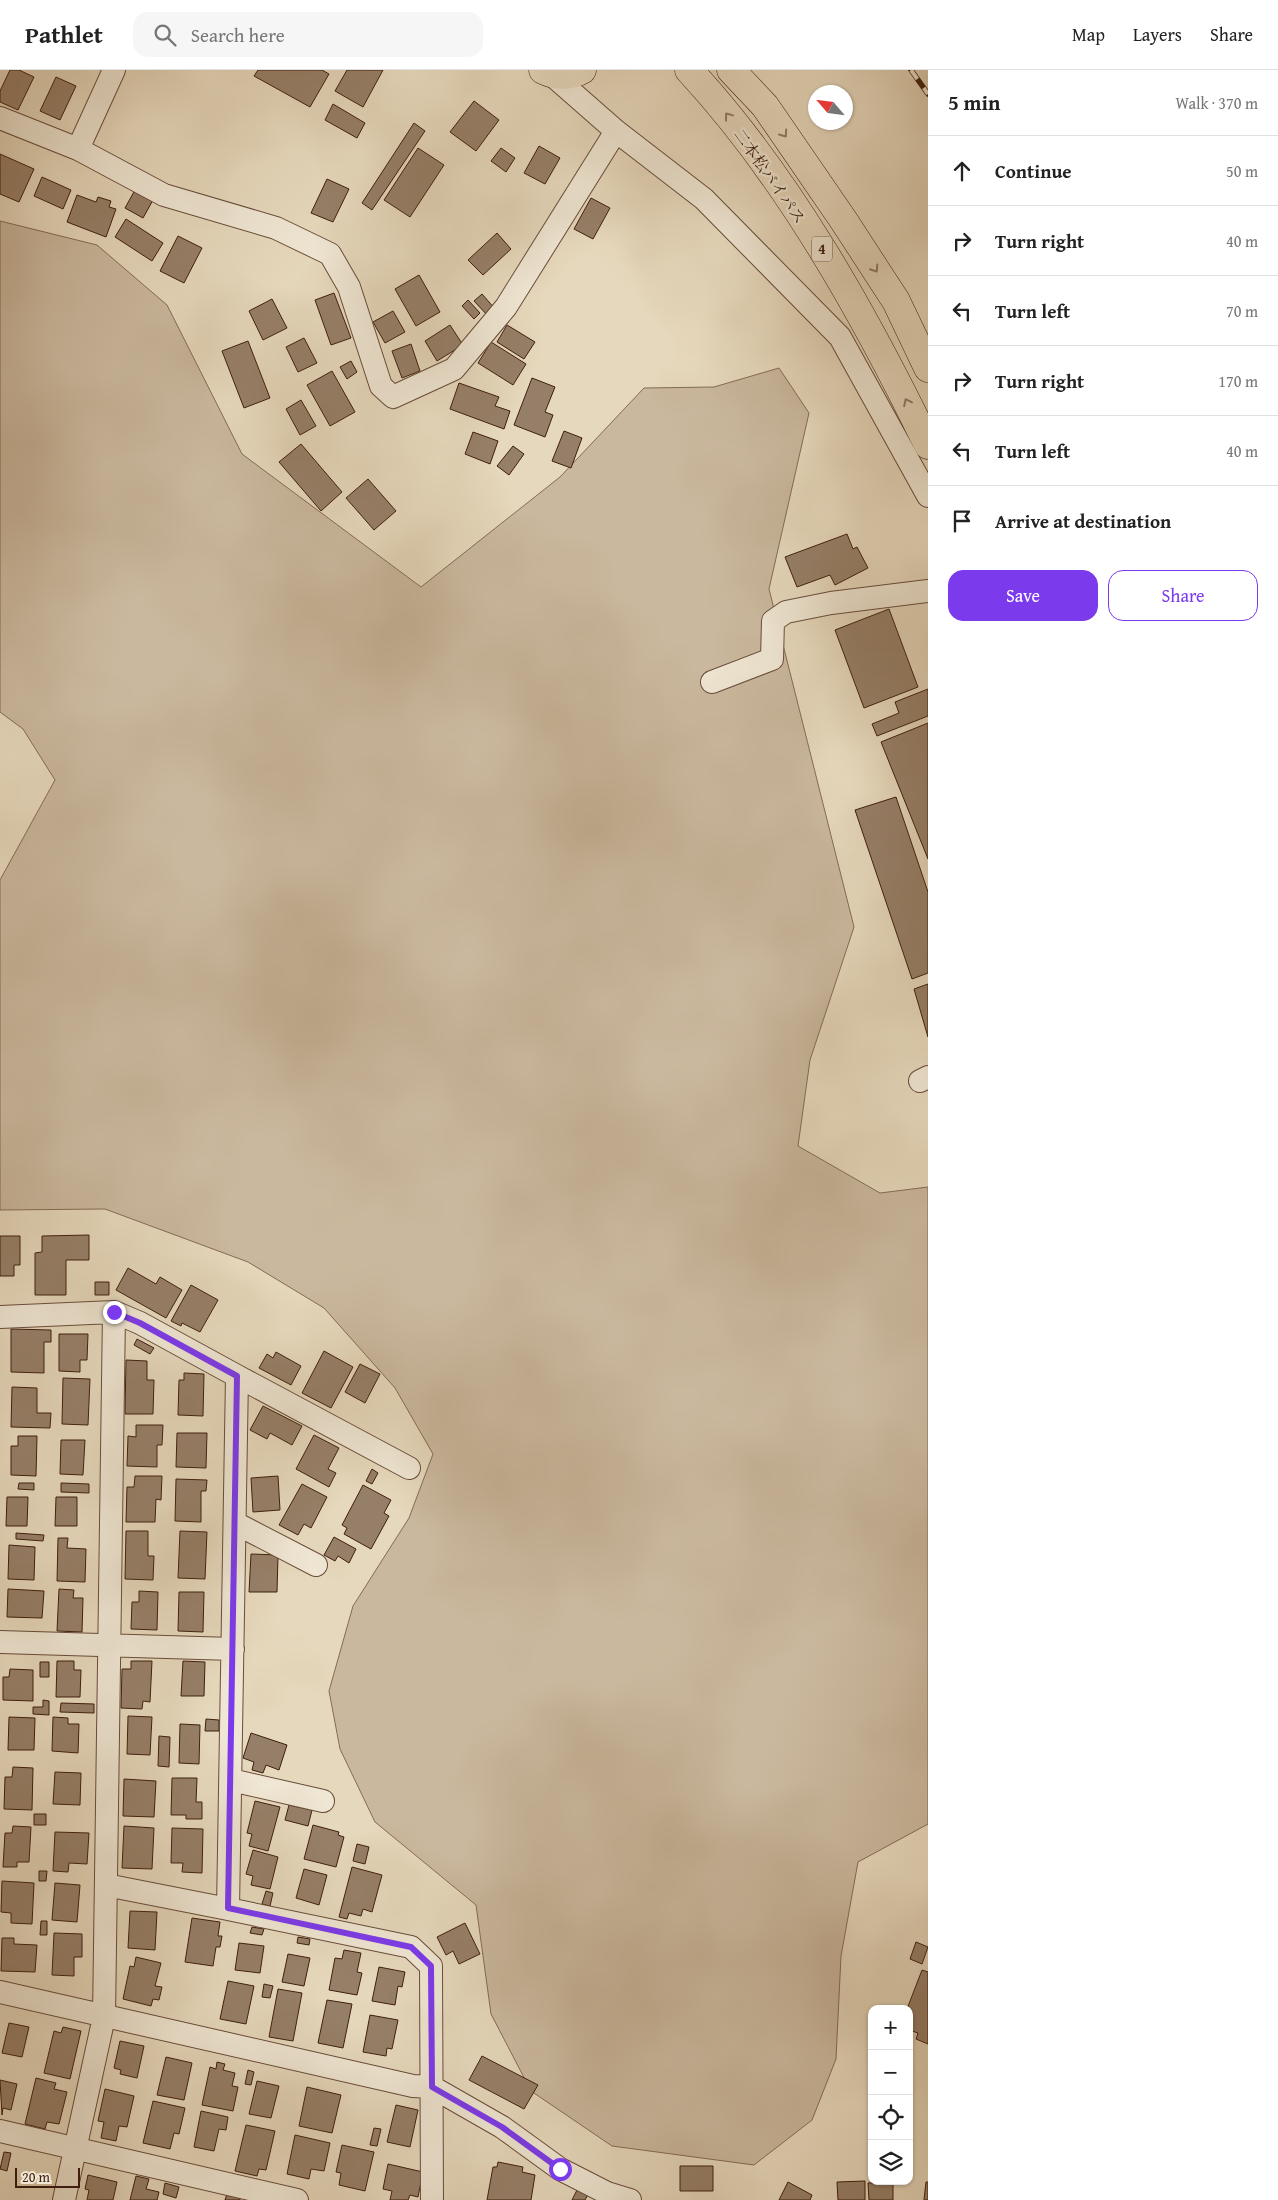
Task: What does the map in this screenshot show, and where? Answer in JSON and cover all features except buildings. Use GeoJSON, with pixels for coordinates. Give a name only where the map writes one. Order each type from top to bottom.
{"type":"FeatureCollection","features":[{"type":"Feature","properties":{"kind":"main road"},"geometry":{"type":"LineString","coordinates":[[547,72],[574,74],[582,70]]}},
{"type":"Feature","properties":{"kind":"main road","name":"二本松バイパス"},"geometry":{"type":"LineString","coordinates":[[690,70],[766,167],[828,258],[884,355],[928,446]]}},
{"type":"Feature","properties":{"kind":"main road","name":"4"},"geometry":{"type":"LineString","coordinates":[[731,70],[765,106],[844,221],[896,301],[928,368]]}},
{"type":"Feature","properties":{"kind":"street"},"geometry":{"type":"LineString","coordinates":[[78,149],[114,70]]}},
{"type":"Feature","properties":{"kind":"street"},"geometry":{"type":"LineString","coordinates":[[547,72],[616,131],[704,199],[840,336],[928,496]]}},
{"type":"Feature","properties":{"kind":"street"},"geometry":{"type":"LineString","coordinates":[[0,118],[78,149],[164,195],[276,228],[330,254],[348,287],[381,386],[393,397],[454,369],[506,307],[616,131]]}},
{"type":"Feature","properties":{"kind":"street"},"geometry":{"type":"LineString","coordinates":[[712,682],[772,659],[773,621],[786,612],[831,603],[928,591]]}},
{"type":"Feature","properties":{"kind":"street"},"geometry":{"type":"LineString","coordinates":[[0,1317],[114,1312],[140,1323],[409,1468]]}},
{"type":"Feature","properties":{"kind":"street"},"geometry":{"type":"LineString","coordinates":[[64,2200],[104,2017],[114,1312]]}},
{"type":"Feature","properties":{"kind":"street"},"geometry":{"type":"LineString","coordinates":[[228,1908],[237,1376]]}},
{"type":"Feature","properties":{"kind":"street"},"geometry":{"type":"LineString","coordinates":[[235,1523],[316,1565]]}},
{"type":"Feature","properties":{"kind":"street"},"geometry":{"type":"LineString","coordinates":[[0,1642],[109,1647],[233,1649]]}},
{"type":"Feature","properties":{"kind":"street"},"geometry":{"type":"LineString","coordinates":[[231,1780],[323,1801]]}},
{"type":"Feature","properties":{"kind":"street"},"geometry":{"type":"LineString","coordinates":[[106,1885],[228,1908],[411,1947],[431,1966],[432,2200]]}},
{"type":"Feature","properties":{"kind":"street"},"geometry":{"type":"LineString","coordinates":[[0,1992],[413,2086],[432,2087],[502,2127],[560,2169],[607,2193],[630,2200]]}},
{"type":"Feature","properties":{"kind":"street"},"geometry":{"type":"LineString","coordinates":[[0,2131],[297,2200]]}},
{"type":"Feature","properties":{"kind":"shaded area"},"geometry":{"type":"Polygon","coordinates":[[[0,221],[97,245],[167,305],[242,454],[421,587],[560,477],[644,388],[714,387],[779,368],[809,413],[769,589],[854,927],[810,1060],[798,1146],[880,1193],[928,1187],[928,1824],[858,1862],[841,1956],[836,2059],[812,2120],[754,2165],[612,2146],[531,2091],[491,2014],[476,1905],[375,1822],[340,1749],[329,1691],[353,1606],[409,1518],[433,1454],[395,1388],[324,1308],[248,1262],[105,1209],[0,1210],[0,880],[55,780],[23,729],[0,712],[0,221]]]}},
{"type":"Feature","properties":{"kind":"railway"},"geometry":{"type":"LineString","coordinates":[[911,70],[928,94]]}},
{"type":"Feature","properties":{"kind":"route"},"geometry":{"type":"LineString","coordinates":[[114,1312],[140,1323],[237,1376],[228,1908],[411,1947],[431,1966],[432,2087],[502,2127],[527,2147],[560,2169]]}}]}
